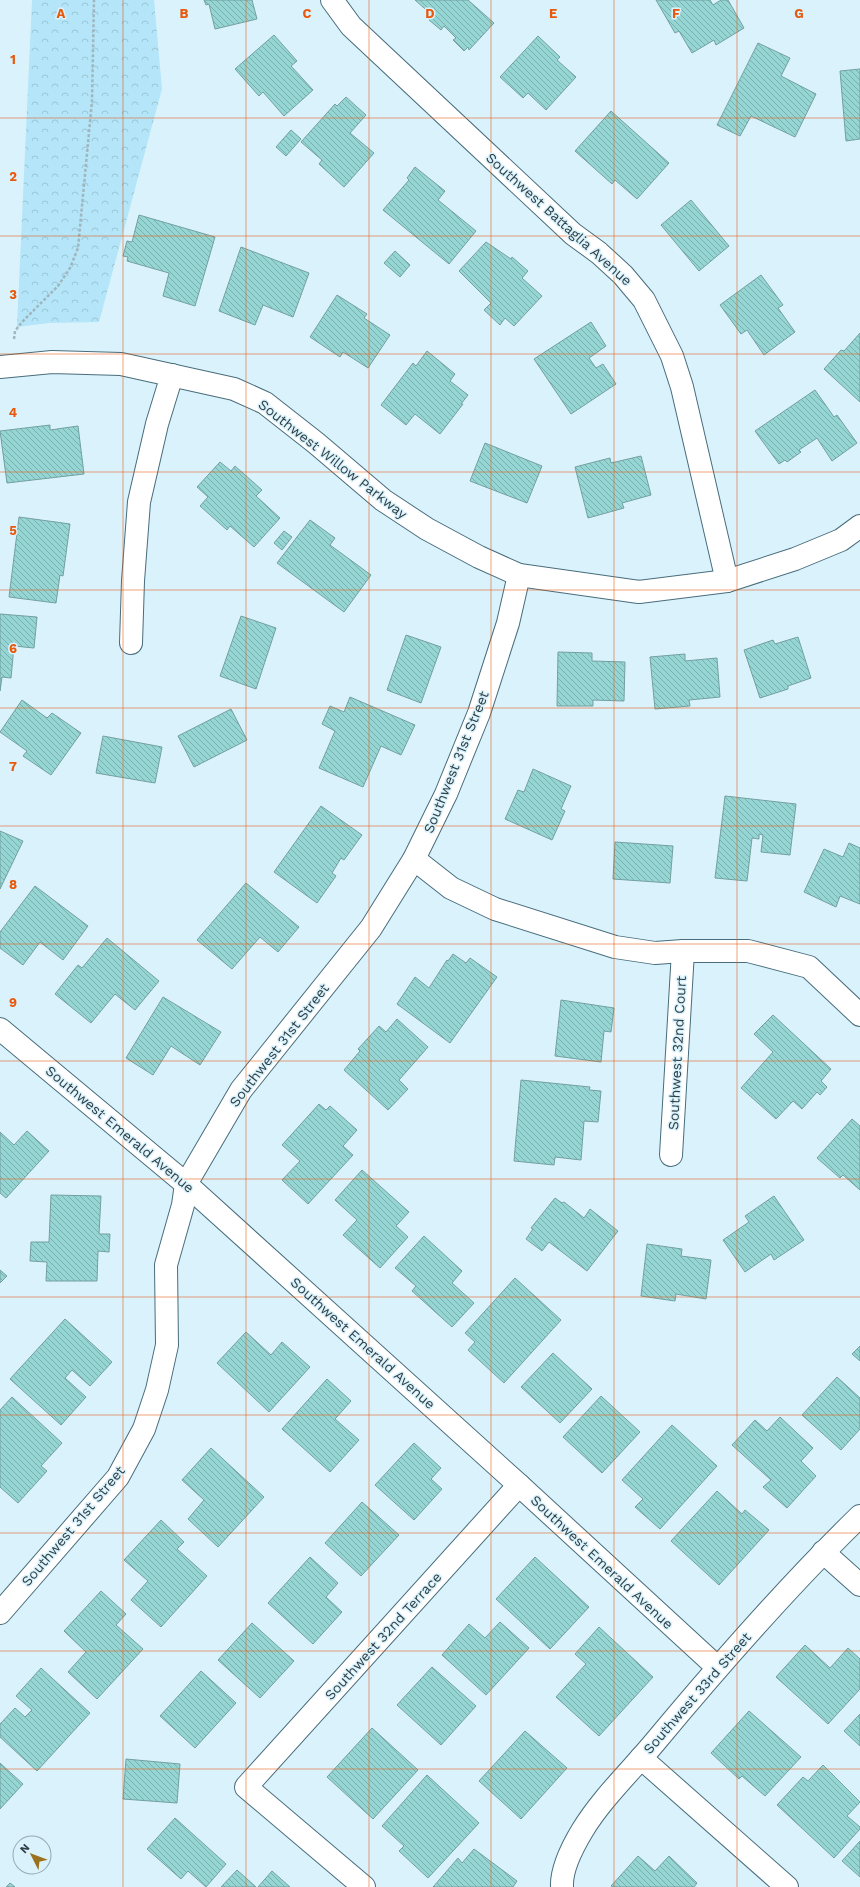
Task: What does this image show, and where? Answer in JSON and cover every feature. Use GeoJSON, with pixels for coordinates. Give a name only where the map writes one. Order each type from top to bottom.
{"type":"FeatureCollection","features":[{"type":"Feature","properties":{"kind":"street","name":"Southwest Battaglia Avenue"},"geometry":{"type":"LineString","coordinates":[[332,0],[351,26],[572,234],[599,253],[618,270],[644,300],[672,356],[682,387],[727,581]]}},
{"type":"Feature","properties":{"kind":"street","name":"Southwest Willow Parkway"},"geometry":{"type":"LineString","coordinates":[[6,366],[72,362],[121,364],[234,389],[265,403],[316,443],[383,500],[440,536],[479,558],[519,575],[639,592],[727,581],[795,559],[841,540],[860,526]]}},
{"type":"Feature","properties":{"kind":"street"},"geometry":{"type":"LineString","coordinates":[[131,643],[133,581],[139,502],[158,424],[172,375]]}},
{"type":"Feature","properties":{"kind":"street","name":"Southwest 31st Street"},"geometry":{"type":"LineString","coordinates":[[0,1613],[118,1476],[144,1430],[157,1390],[166,1345],[166,1265],[183,1204],[186,1184],[241,1090],[371,928],[414,860],[446,794],[478,713],[508,623],[519,575]]}},
{"type":"Feature","properties":{"kind":"street"},"geometry":{"type":"LineString","coordinates":[[414,860],[451,888],[494,910],[615,947],[655,953],[683,951],[748,951],[809,967],[860,1015]]}},
{"type":"Feature","properties":{"kind":"street","name":"Southwest 32nd Court"},"geometry":{"type":"LineString","coordinates":[[671,1155],[683,951]]}},
{"type":"Feature","properties":{"kind":"street","name":"Southwest Emerald Avenue"},"geometry":{"type":"LineString","coordinates":[[0,1029],[186,1184],[519,1485],[717,1668]]}},
{"type":"Feature","properties":{"kind":"street","name":"Southwest 32nd Terrace"},"geometry":{"type":"LineString","coordinates":[[364,1887],[246,1787],[519,1485]]}},
{"type":"Feature","properties":{"kind":"street","name":"Southwest 33rd Street"},"geometry":{"type":"LineString","coordinates":[[562,1887],[562,1881],[571,1852],[582,1831],[600,1806],[717,1668],[823,1552],[860,1516]]}},
{"type":"Feature","properties":{"kind":"street"},"geometry":{"type":"LineString","coordinates":[[823,1552],[860,1585]]}},
{"type":"Feature","properties":{"kind":"street"},"geometry":{"type":"LineString","coordinates":[[641,1758],[787,1887]]}},
{"type":"Feature","properties":{"kind":"path"},"geometry":{"type":"LineString","coordinates":[[6,366],[15,331],[58,286],[70,268],[78,248],[92,101],[94,0]]}},
{"type":"Feature","properties":{"kind":"green space"},"geometry":{"type":"Polygon","coordinates":[[[32,0],[154,0],[162,89],[99,322],[49,323],[17,327],[32,0]]]}},
{"type":"Feature","properties":{"kind":"building"},"geometry":{"type":"Polygon","coordinates":[[[204,0],[252,0],[257,19],[215,29],[209,4],[206,5],[204,0]]]}},
{"type":"Feature","properties":{"kind":"building"},"geometry":{"type":"Polygon","coordinates":[[[415,0],[468,0],[494,23],[469,50],[468,47],[464,51],[453,40],[456,38],[444,26],[441,30],[429,20],[433,16],[415,0]]]}},
{"type":"Feature","properties":{"kind":"building"},"geometry":{"type":"Polygon","coordinates":[[[656,0],[710,0],[713,5],[721,0],[728,0],[744,28],[716,45],[714,40],[692,53],[679,31],[675,33],[656,0]]]}},
{"type":"Feature","properties":{"kind":"building"},"geometry":{"type":"Polygon","coordinates":[[[274,35],[297,61],[291,66],[313,90],[284,116],[263,92],[259,96],[235,69],[274,35]]]}},
{"type":"Feature","properties":{"kind":"building"},"geometry":{"type":"Polygon","coordinates":[[[538,36],[560,57],[557,60],[576,77],[546,110],[528,93],[523,98],[500,77],[538,36]]]}},
{"type":"Feature","properties":{"kind":"building"},"geometry":{"type":"Polygon","coordinates":[[[758,43],[790,58],[781,76],[816,94],[795,137],[751,116],[740,136],[717,125],[758,43]]]}},
{"type":"Feature","properties":{"kind":"building"},"geometry":{"type":"Polygon","coordinates":[[[860,69],[860,139],[846,141],[840,71],[860,69]]]}},
{"type":"Feature","properties":{"kind":"building"},"geometry":{"type":"Polygon","coordinates":[[[346,97],[366,115],[350,133],[374,153],[344,187],[319,164],[322,160],[301,142],[335,104],[337,106],[346,97]]]}},
{"type":"Feature","properties":{"kind":"building"},"geometry":{"type":"Polygon","coordinates":[[[611,111],[669,163],[637,199],[615,180],[612,184],[575,151],[611,111]]]}},
{"type":"Feature","properties":{"kind":"building"},"geometry":{"type":"Polygon","coordinates":[[[291,130],[301,139],[286,156],[276,147],[291,130]]]}},
{"type":"Feature","properties":{"kind":"building"},"geometry":{"type":"Polygon","coordinates":[[[415,167],[445,191],[438,200],[476,231],[449,264],[383,210],[409,180],[407,178],[415,167]]]}},
{"type":"Feature","properties":{"kind":"building"},"geometry":{"type":"Polygon","coordinates":[[[691,200],[729,246],[699,271],[661,225],[691,200]]]}},
{"type":"Feature","properties":{"kind":"building"},"geometry":{"type":"Polygon","coordinates":[[[139,215],[215,237],[195,306],[163,296],[169,273],[127,261],[128,257],[123,256],[127,241],[132,242],[139,215]]]}},
{"type":"Feature","properties":{"kind":"building"},"geometry":{"type":"Polygon","coordinates":[[[486,242],[511,259],[512,257],[528,271],[522,278],[542,296],[514,326],[505,318],[500,325],[484,310],[491,303],[459,271],[486,242]]]}},
{"type":"Feature","properties":{"kind":"building"},"geometry":{"type":"Polygon","coordinates":[[[241,247],[309,273],[293,317],[263,305],[255,325],[219,311],[241,247]]]}},
{"type":"Feature","properties":{"kind":"building"},"geometry":{"type":"Polygon","coordinates":[[[395,251],[410,265],[400,277],[384,263],[395,251]]]}},
{"type":"Feature","properties":{"kind":"building"},"geometry":{"type":"Polygon","coordinates":[[[761,275],[783,305],[778,308],[795,332],[764,355],[747,330],[741,334],[720,305],[761,275]]]}},
{"type":"Feature","properties":{"kind":"building"},"geometry":{"type":"Polygon","coordinates":[[[337,295],[367,314],[364,318],[390,335],[368,368],[343,352],[340,357],[310,337],[337,295]]]}},
{"type":"Feature","properties":{"kind":"building"},"geometry":{"type":"Polygon","coordinates":[[[591,322],[606,346],[589,358],[596,368],[603,364],[616,384],[571,414],[534,359],[591,322]]]}},
{"type":"Feature","properties":{"kind":"building"},"geometry":{"type":"Polygon","coordinates":[[[860,333],[860,402],[824,369],[841,350],[844,351],[860,333]]]}},
{"type":"Feature","properties":{"kind":"building"},"geometry":{"type":"Polygon","coordinates":[[[427,351],[455,374],[450,381],[468,395],[440,434],[415,414],[406,425],[381,405],[413,363],[416,366],[427,351]]]}},
{"type":"Feature","properties":{"kind":"building"},"geometry":{"type":"Polygon","coordinates":[[[815,390],[834,417],[837,415],[857,443],[832,461],[817,438],[799,450],[801,452],[787,462],[785,460],[779,464],[755,431],[815,390]]]}},
{"type":"Feature","properties":{"kind":"building"},"geometry":{"type":"Polygon","coordinates":[[[50,425],[50,430],[78,426],[84,474],[7,483],[0,431],[50,425]]]}},
{"type":"Feature","properties":{"kind":"building"},"geometry":{"type":"Polygon","coordinates":[[[485,443],[542,466],[527,503],[470,481],[485,443]]]}},
{"type":"Feature","properties":{"kind":"building"},"geometry":{"type":"Polygon","coordinates":[[[641,456],[651,495],[622,503],[624,508],[588,518],[575,467],[610,458],[611,463],[641,456]]]}},
{"type":"Feature","properties":{"kind":"building"},"geometry":{"type":"Polygon","coordinates":[[[220,462],[231,471],[235,466],[262,490],[256,496],[280,518],[254,547],[230,526],[227,530],[200,506],[208,497],[197,487],[220,462]]]}},
{"type":"Feature","properties":{"kind":"building"},"geometry":{"type":"Polygon","coordinates":[[[19,517],[70,524],[63,576],[60,575],[56,603],[9,597],[19,517]]]}},
{"type":"Feature","properties":{"kind":"building"},"geometry":{"type":"Polygon","coordinates":[[[310,520],[335,538],[330,545],[371,575],[344,612],[277,563],[310,520]]]}},
{"type":"Feature","properties":{"kind":"building"},"geometry":{"type":"Polygon","coordinates":[[[284,531],[292,537],[282,550],[274,543],[284,531]]]}},
{"type":"Feature","properties":{"kind":"building"},"geometry":{"type":"Polygon","coordinates":[[[0,614],[37,617],[34,648],[14,646],[11,678],[2,677],[0,691],[0,614]]]}},
{"type":"Feature","properties":{"kind":"building"},"geometry":{"type":"Polygon","coordinates":[[[241,616],[276,628],[256,689],[220,676],[241,616]]]}},
{"type":"Feature","properties":{"kind":"building"},"geometry":{"type":"Polygon","coordinates":[[[406,635],[441,647],[421,703],[387,690],[406,635]]]}},
{"type":"Feature","properties":{"kind":"building"},"geometry":{"type":"Polygon","coordinates":[[[798,637],[811,678],[788,686],[788,689],[760,698],[744,650],[773,640],[775,644],[798,637]]]}},
{"type":"Feature","properties":{"kind":"building"},"geometry":{"type":"Polygon","coordinates":[[[558,652],[592,653],[592,661],[625,662],[624,701],[593,700],[593,706],[557,706],[558,652]]]}},
{"type":"Feature","properties":{"kind":"building"},"geometry":{"type":"Polygon","coordinates":[[[685,654],[685,661],[717,658],[720,697],[689,700],[690,706],[655,709],[650,657],[685,654]]]}},
{"type":"Feature","properties":{"kind":"building"},"geometry":{"type":"Polygon","coordinates":[[[350,697],[415,725],[401,755],[381,746],[363,787],[319,768],[335,731],[322,724],[330,706],[344,712],[350,697]]]}},
{"type":"Feature","properties":{"kind":"building"},"geometry":{"type":"Polygon","coordinates":[[[22,700],[47,718],[52,713],[81,733],[51,775],[23,756],[27,751],[0,732],[22,700]]]}},
{"type":"Feature","properties":{"kind":"building"},"geometry":{"type":"Polygon","coordinates":[[[231,709],[247,740],[194,767],[178,736],[231,709]]]}},
{"type":"Feature","properties":{"kind":"building"},"geometry":{"type":"Polygon","coordinates":[[[103,736],[162,747],[155,783],[96,773],[103,736]]]}},
{"type":"Feature","properties":{"kind":"building"},"geometry":{"type":"Polygon","coordinates":[[[533,769],[571,786],[561,809],[565,811],[552,840],[505,819],[518,790],[524,792],[533,769]]]}},
{"type":"Feature","properties":{"kind":"building"},"geometry":{"type":"Polygon","coordinates":[[[725,796],[796,804],[790,855],[761,852],[763,835],[759,834],[759,839],[752,838],[747,881],[715,878],[725,796]]]}},
{"type":"Feature","properties":{"kind":"building"},"geometry":{"type":"Polygon","coordinates":[[[321,806],[362,835],[344,860],[341,858],[332,873],[336,876],[317,903],[274,872],[321,806]]]}},
{"type":"Feature","properties":{"kind":"building"},"geometry":{"type":"Polygon","coordinates":[[[0,831],[23,841],[0,889],[0,831]]]}},
{"type":"Feature","properties":{"kind":"building"},"geometry":{"type":"Polygon","coordinates":[[[615,842],[673,846],[670,883],[613,879],[615,842]]]}},
{"type":"Feature","properties":{"kind":"building"},"geometry":{"type":"Polygon","coordinates":[[[849,843],[860,848],[860,904],[840,896],[836,907],[804,892],[824,849],[843,857],[849,843]]]}},
{"type":"Feature","properties":{"kind":"building"},"geometry":{"type":"Polygon","coordinates":[[[246,883],[299,927],[278,952],[260,937],[232,969],[197,940],[246,883]]]}},
{"type":"Feature","properties":{"kind":"building"},"geometry":{"type":"Polygon","coordinates":[[[35,886],[88,926],[63,960],[40,942],[23,965],[0,948],[0,932],[35,886]]]}},
{"type":"Feature","properties":{"kind":"building"},"geometry":{"type":"Polygon","coordinates":[[[107,938],[159,981],[135,1010],[115,994],[91,1023],[55,994],[78,965],[82,968],[107,938]]]}},
{"type":"Feature","properties":{"kind":"building"},"geometry":{"type":"Polygon","coordinates":[[[453,954],[466,963],[470,958],[497,977],[450,1043],[397,1004],[415,977],[429,988],[447,960],[448,961],[453,954]]]}},
{"type":"Feature","properties":{"kind":"building"},"geometry":{"type":"Polygon","coordinates":[[[163,997],[221,1032],[200,1065],[171,1046],[153,1075],[126,1058],[163,997]]]}},
{"type":"Feature","properties":{"kind":"building"},"geometry":{"type":"Polygon","coordinates":[[[561,1000],[614,1008],[611,1032],[604,1031],[601,1062],[555,1056],[561,1000]]]}},
{"type":"Feature","properties":{"kind":"building"},"geometry":{"type":"Polygon","coordinates":[[[773,1015],[831,1069],[821,1081],[827,1087],[820,1095],[817,1092],[802,1109],[793,1101],[776,1119],[741,1088],[773,1052],[754,1034],[773,1015]]]}},
{"type":"Feature","properties":{"kind":"building"},"geometry":{"type":"Polygon","coordinates":[[[397,1019],[428,1047],[399,1080],[408,1089],[388,1110],[344,1070],[360,1051],[358,1049],[379,1026],[386,1032],[397,1019]]]}},
{"type":"Feature","properties":{"kind":"building"},"geometry":{"type":"Polygon","coordinates":[[[521,1080],[590,1087],[589,1090],[601,1091],[598,1122],[584,1121],[581,1160],[555,1157],[554,1165],[514,1161],[521,1080]]]}},
{"type":"Feature","properties":{"kind":"building"},"geometry":{"type":"Polygon","coordinates":[[[319,1104],[326,1110],[330,1106],[357,1130],[343,1146],[353,1155],[308,1204],[282,1180],[300,1161],[282,1145],[319,1104]]]}},
{"type":"Feature","properties":{"kind":"building"},"geometry":{"type":"Polygon","coordinates":[[[852,1119],[860,1126],[860,1190],[843,1175],[840,1178],[817,1158],[852,1119]]]}},
{"type":"Feature","properties":{"kind":"building"},"geometry":{"type":"Polygon","coordinates":[[[27,1131],[49,1151],[6,1198],[0,1193],[0,1132],[14,1145],[27,1131]]]}},
{"type":"Feature","properties":{"kind":"building"},"geometry":{"type":"Polygon","coordinates":[[[362,1170],[409,1212],[396,1226],[408,1237],[380,1268],[343,1235],[357,1220],[335,1200],[362,1170]]]}},
{"type":"Feature","properties":{"kind":"building"},"geometry":{"type":"Polygon","coordinates":[[[51,1195],[101,1196],[99,1234],[110,1234],[109,1252],[98,1251],[97,1281],[46,1281],[47,1262],[30,1261],[31,1242],[49,1242],[51,1195]]]}},
{"type":"Feature","properties":{"kind":"building"},"geometry":{"type":"Polygon","coordinates":[[[774,1196],[804,1240],[774,1260],[771,1254],[745,1272],[723,1240],[749,1222],[745,1216],[774,1196]]]}},
{"type":"Feature","properties":{"kind":"building"},"geometry":{"type":"Polygon","coordinates":[[[555,1198],[562,1203],[564,1202],[584,1218],[590,1209],[618,1231],[587,1271],[549,1242],[542,1251],[526,1239],[533,1229],[531,1228],[555,1198]]]}},
{"type":"Feature","properties":{"kind":"building"},"geometry":{"type":"Polygon","coordinates":[[[424,1236],[462,1271],[452,1283],[474,1303],[452,1327],[412,1291],[416,1286],[395,1268],[424,1236]]]}},
{"type":"Feature","properties":{"kind":"building"},"geometry":{"type":"Polygon","coordinates":[[[647,1244],[682,1249],[681,1256],[711,1260],[706,1299],[676,1294],[675,1301],[641,1296],[647,1244]]]}},
{"type":"Feature","properties":{"kind":"building"},"geometry":{"type":"Polygon","coordinates":[[[0,1270],[7,1276],[0,1283],[0,1270]]]}},
{"type":"Feature","properties":{"kind":"building"},"geometry":{"type":"Polygon","coordinates":[[[515,1278],[561,1320],[504,1383],[468,1350],[475,1342],[465,1333],[515,1278]]]}},
{"type":"Feature","properties":{"kind":"building"},"geometry":{"type":"Polygon","coordinates":[[[65,1319],[112,1362],[90,1386],[72,1370],[65,1378],[86,1397],[61,1425],[10,1379],[65,1319]]]}},
{"type":"Feature","properties":{"kind":"building"},"geometry":{"type":"Polygon","coordinates":[[[246,1332],[271,1355],[282,1342],[310,1367],[269,1412],[217,1363],[246,1332]]]}},
{"type":"Feature","properties":{"kind":"building"},"geometry":{"type":"Polygon","coordinates":[[[860,1346],[860,1361],[852,1354],[860,1346]]]}},
{"type":"Feature","properties":{"kind":"building"},"geometry":{"type":"Polygon","coordinates":[[[553,1353],[592,1389],[560,1423],[521,1387],[553,1353]]]}},
{"type":"Feature","properties":{"kind":"building"},"geometry":{"type":"Polygon","coordinates":[[[837,1377],[860,1398],[860,1429],[841,1450],[802,1415],[837,1377]]]}},
{"type":"Feature","properties":{"kind":"building"},"geometry":{"type":"Polygon","coordinates":[[[327,1379],[351,1401],[335,1419],[359,1440],[330,1472],[282,1429],[327,1379]]]}},
{"type":"Feature","properties":{"kind":"building"},"geometry":{"type":"Polygon","coordinates":[[[601,1396],[640,1432],[602,1473],[563,1437],[601,1396]]]}},
{"type":"Feature","properties":{"kind":"building"},"geometry":{"type":"Polygon","coordinates":[[[12,1397],[62,1443],[41,1466],[47,1471],[18,1503],[0,1487],[0,1410],[12,1397]]]}},
{"type":"Feature","properties":{"kind":"building"},"geometry":{"type":"Polygon","coordinates":[[[780,1417],[813,1448],[801,1461],[816,1476],[787,1508],[763,1487],[771,1480],[732,1445],[755,1420],[767,1431],[780,1417]]]}},
{"type":"Feature","properties":{"kind":"building"},"geometry":{"type":"Polygon","coordinates":[[[672,1425],[717,1466],[660,1529],[635,1507],[643,1499],[622,1480],[672,1425]]]}},
{"type":"Feature","properties":{"kind":"building"},"geometry":{"type":"Polygon","coordinates":[[[414,1443],[441,1468],[431,1479],[442,1489],[414,1520],[375,1485],[414,1443]]]}},
{"type":"Feature","properties":{"kind":"building"},"geometry":{"type":"Polygon","coordinates":[[[211,1448],[264,1497],[218,1547],[188,1519],[204,1500],[182,1480],[211,1448]]]}},
{"type":"Feature","properties":{"kind":"building"},"geometry":{"type":"Polygon","coordinates":[[[717,1491],[742,1514],[745,1510],[769,1530],[719,1585],[671,1541],[717,1491]]]}},
{"type":"Feature","properties":{"kind":"building"},"geometry":{"type":"Polygon","coordinates":[[[362,1502],[399,1535],[361,1576],[325,1543],[362,1502]]]}},
{"type":"Feature","properties":{"kind":"building"},"geometry":{"type":"Polygon","coordinates":[[[161,1520],[184,1542],[177,1549],[207,1576],[161,1627],[131,1600],[148,1581],[124,1560],[161,1520]]]}},
{"type":"Feature","properties":{"kind":"building"},"geometry":{"type":"Polygon","coordinates":[[[310,1557],[338,1583],[326,1597],[342,1612],[313,1644],[268,1603],[310,1557]]]}},
{"type":"Feature","properties":{"kind":"building"},"geometry":{"type":"Polygon","coordinates":[[[535,1557],[589,1607],[550,1649],[496,1599],[535,1557]]]}},
{"type":"Feature","properties":{"kind":"building"},"geometry":{"type":"Polygon","coordinates":[[[101,1591],[126,1614],[116,1625],[143,1649],[97,1699],[68,1672],[86,1652],[64,1631],[101,1591]]]}},
{"type":"Feature","properties":{"kind":"building"},"geometry":{"type":"Polygon","coordinates":[[[500,1622],[529,1648],[486,1695],[442,1655],[469,1624],[485,1638],[500,1622]]]}},
{"type":"Feature","properties":{"kind":"building"},"geometry":{"type":"Polygon","coordinates":[[[252,1623],[294,1661],[260,1698],[218,1660],[252,1623]]]}},
{"type":"Feature","properties":{"kind":"building"},"geometry":{"type":"Polygon","coordinates":[[[599,1627],[653,1677],[599,1736],[556,1697],[586,1664],[575,1654],[599,1627]]]}},
{"type":"Feature","properties":{"kind":"building"},"geometry":{"type":"Polygon","coordinates":[[[805,1645],[830,1668],[848,1648],[860,1659],[860,1689],[828,1724],[776,1677],[805,1645]]]}},
{"type":"Feature","properties":{"kind":"building"},"geometry":{"type":"Polygon","coordinates":[[[432,1667],[476,1706],[441,1745],[397,1705],[432,1667]]]}},
{"type":"Feature","properties":{"kind":"building"},"geometry":{"type":"Polygon","coordinates":[[[41,1668],[90,1713],[37,1771],[0,1737],[0,1724],[15,1708],[25,1717],[32,1710],[16,1696],[41,1668]]]}},
{"type":"Feature","properties":{"kind":"building"},"geometry":{"type":"Polygon","coordinates":[[[201,1671],[236,1703],[195,1748],[160,1716],[201,1671]]]}},
{"type":"Feature","properties":{"kind":"building"},"geometry":{"type":"Polygon","coordinates":[[[749,1711],[801,1757],[765,1796],[742,1776],[739,1779],[711,1753],[749,1711]]]}},
{"type":"Feature","properties":{"kind":"building"},"geometry":{"type":"Polygon","coordinates":[[[860,1714],[860,1746],[844,1731],[860,1714]]]}},
{"type":"Feature","properties":{"kind":"building"},"geometry":{"type":"Polygon","coordinates":[[[372,1728],[418,1770],[373,1819],[327,1777],[372,1728]]]}},
{"type":"Feature","properties":{"kind":"building"},"geometry":{"type":"Polygon","coordinates":[[[525,1731],[567,1768],[521,1819],[479,1781],[525,1731]]]}},
{"type":"Feature","properties":{"kind":"building"},"geometry":{"type":"Polygon","coordinates":[[[126,1759],[180,1764],[177,1803],[123,1799],[126,1759]]]}},
{"type":"Feature","properties":{"kind":"building"},"geometry":{"type":"Polygon","coordinates":[[[0,1763],[23,1784],[0,1809],[0,1763]]]}},
{"type":"Feature","properties":{"kind":"building"},"geometry":{"type":"Polygon","coordinates":[[[823,1765],[860,1802],[847,1816],[860,1827],[860,1829],[834,1858],[777,1805],[803,1777],[808,1781],[823,1765]]]}},
{"type":"Feature","properties":{"kind":"building"},"geometry":{"type":"Polygon","coordinates":[[[427,1775],[479,1823],[428,1878],[399,1851],[404,1846],[382,1826],[427,1775]]]}},
{"type":"Feature","properties":{"kind":"building"},"geometry":{"type":"Polygon","coordinates":[[[175,1818],[226,1864],[206,1887],[188,1871],[181,1879],[147,1849],[175,1818]]]}},
{"type":"Feature","properties":{"kind":"building"},"geometry":{"type":"Polygon","coordinates":[[[860,1841],[860,1877],[842,1861],[860,1841]]]}},
{"type":"Feature","properties":{"kind":"building"},"geometry":{"type":"Polygon","coordinates":[[[474,1849],[517,1881],[513,1887],[433,1887],[458,1858],[462,1863],[474,1849]]]}},
{"type":"Feature","properties":{"kind":"building"},"geometry":{"type":"Polygon","coordinates":[[[638,1856],[655,1871],[669,1856],[697,1883],[694,1887],[611,1886],[638,1856]]]}},
{"type":"Feature","properties":{"kind":"building"},"geometry":{"type":"Polygon","coordinates":[[[237,1870],[256,1887],[221,1887],[237,1870]]]}},
{"type":"Feature","properties":{"kind":"building"},"geometry":{"type":"Polygon","coordinates":[[[272,1871],[290,1887],[258,1887],[272,1871]]]}},
{"type":"Feature","properties":{"kind":"building"},"geometry":{"type":"Polygon","coordinates":[[[10,1883],[15,1887],[6,1887],[10,1883]]]}}]}
